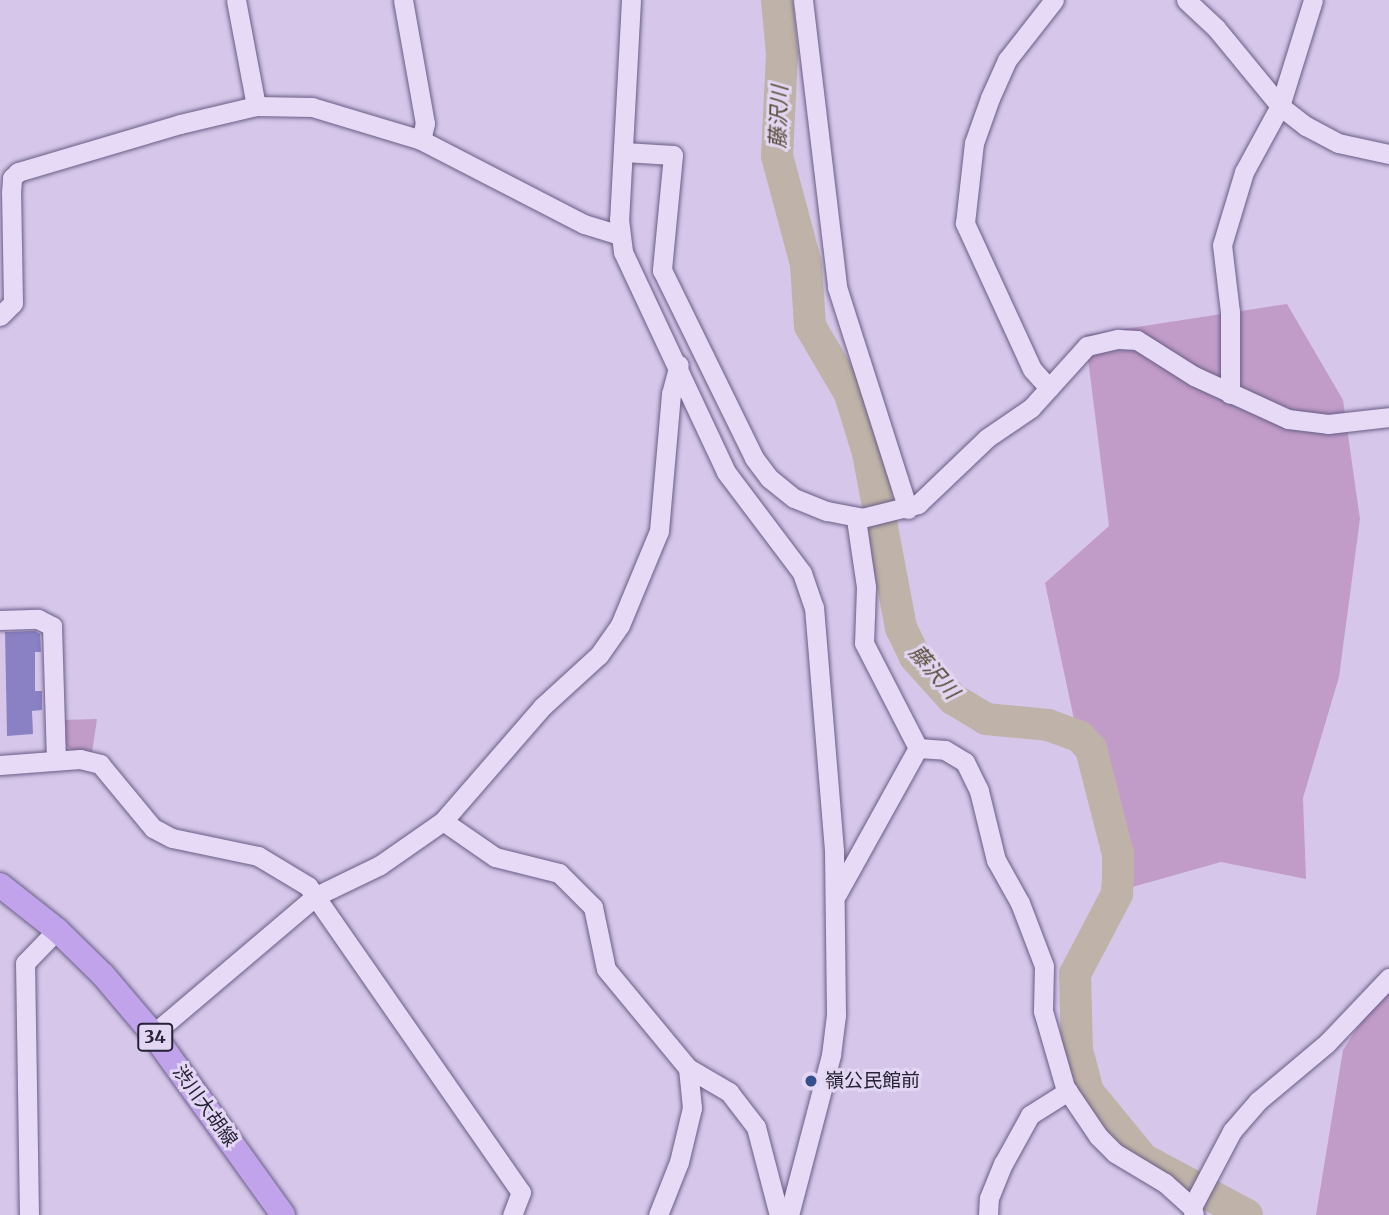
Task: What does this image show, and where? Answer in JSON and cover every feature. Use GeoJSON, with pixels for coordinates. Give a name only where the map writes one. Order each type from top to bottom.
{"type":"FeatureCollection","features":[{"type":"Feature","properties":{"kind":"main road","name":"渋川大胡線"},"geometry":{"type":"LineString","coordinates":[[0,885],[57,930],[153,1034],[283,1215]]}},
{"type":"Feature","properties":{"kind":"street"},"geometry":{"type":"LineString","coordinates":[[236,0],[256,107]]}},
{"type":"Feature","properties":{"kind":"street"},"geometry":{"type":"LineString","coordinates":[[403,0],[425,123],[421,140]]}},
{"type":"Feature","properties":{"kind":"street"},"geometry":{"type":"LineString","coordinates":[[631,0],[619,235],[634,282],[679,365],[726,472],[802,573],[811,595],[835,898],[836,1014],[831,1055],[789,1215]]}},
{"type":"Feature","properties":{"kind":"street"},"geometry":{"type":"LineString","coordinates":[[803,0],[837,287],[904,510]]}},
{"type":"Feature","properties":{"kind":"street"},"geometry":{"type":"LineString","coordinates":[[1049,388],[1032,369],[965,223],[974,143],[990,98],[1007,60],[1054,0]]}},
{"type":"Feature","properties":{"kind":"street"},"geometry":{"type":"LineString","coordinates":[[1186,0],[1216,28],[1280,106],[1338,143],[1389,154]]}},
{"type":"Feature","properties":{"kind":"street"},"geometry":{"type":"LineString","coordinates":[[1230,394],[1230,312],[1222,245],[1244,172],[1280,106],[1313,0]]}},
{"type":"Feature","properties":{"kind":"street"},"geometry":{"type":"LineString","coordinates":[[0,316],[13,303],[11,193],[12,178],[18,172],[168,127],[256,107],[312,107],[421,140],[584,224],[619,235]]}},
{"type":"Feature","properties":{"kind":"street"},"geometry":{"type":"LineString","coordinates":[[624,152],[673,155],[662,270],[754,458],[769,478],[794,498],[859,518],[904,510],[918,504],[987,438],[1031,408],[1087,346],[1118,339],[1137,341],[1263,410],[1307,423],[1389,417]]}},
{"type":"Feature","properties":{"kind":"street"},"geometry":{"type":"LineString","coordinates":[[153,1034],[316,896],[380,865],[443,821],[542,707],[599,654],[620,625],[659,531],[671,394],[679,365]]}},
{"type":"Feature","properties":{"kind":"street"},"geometry":{"type":"LineString","coordinates":[[859,518],[866,587],[864,643],[918,748]]}},
{"type":"Feature","properties":{"kind":"street"},"geometry":{"type":"LineString","coordinates":[[0,620],[38,619],[52,626],[56,760]]}},
{"type":"Feature","properties":{"kind":"street"},"geometry":{"type":"LineString","coordinates":[[835,898],[918,748]]}},
{"type":"Feature","properties":{"kind":"street"},"geometry":{"type":"LineString","coordinates":[[918,748],[945,750],[974,774],[996,860],[1020,903],[1044,966],[1048,1038],[1068,1091],[1115,1153],[1165,1183],[1193,1211],[1232,1131],[1258,1101],[1328,1044],[1389,978]]}},
{"type":"Feature","properties":{"kind":"street"},"geometry":{"type":"LineString","coordinates":[[0,765],[56,760],[100,764],[153,828],[172,838],[258,856],[301,880],[316,896],[521,1192],[512,1215]]}},
{"type":"Feature","properties":{"kind":"street"},"geometry":{"type":"LineString","coordinates":[[443,821],[495,857],[543,865],[559,873],[593,908],[606,969],[688,1068],[729,1092],[756,1127],[779,1215]]}},
{"type":"Feature","properties":{"kind":"street"},"geometry":{"type":"LineString","coordinates":[[29,1215],[25,963],[57,930]]}},
{"type":"Feature","properties":{"kind":"street"},"geometry":{"type":"LineString","coordinates":[[658,1215],[679,1162],[692,1108],[688,1068]]}},
{"type":"Feature","properties":{"kind":"street"},"geometry":{"type":"LineString","coordinates":[[988,1215],[989,1198],[1003,1164],[1030,1115],[1068,1091]]}},
{"type":"Feature","properties":{"kind":"shaded area"},"geometry":{"type":"Polygon","coordinates":[[[1287,304],[1343,400],[1360,519],[1339,677],[1303,798],[1306,879],[1221,862],[1111,893],[1045,583],[1109,526],[1085,335],[1287,304]]]}},
{"type":"Feature","properties":{"kind":"shaded area"},"geometry":{"type":"Polygon","coordinates":[[[97,719],[92,753],[72,751],[62,741],[62,720],[97,719]]]}},
{"type":"Feature","properties":{"kind":"shaded area"},"geometry":{"type":"Polygon","coordinates":[[[1389,979],[1389,1215],[1316,1215],[1343,1050],[1389,979]]]}},
{"type":"Feature","properties":{"kind":"building"},"geometry":{"type":"Polygon","coordinates":[[[35,631],[40,634],[41,652],[35,652],[35,691],[42,691],[42,710],[32,711],[33,734],[7,736],[5,632],[35,631]]]}},
{"type":"Feature","properties":{"kind":"waterway","name":"藤沢川"},"geometry":{"type":"LineString","coordinates":[[777,0],[782,54],[777,156],[806,264],[810,326],[850,394],[868,453],[901,628],[915,657],[953,699],[986,719],[1048,725],[1079,736],[1091,749],[1118,854],[1118,875],[1117,894],[1075,974],[1077,1050],[1088,1092],[1143,1159],[1247,1215]]}},
{"type":"Feature","properties":{"kind":"place","name":"嶺公民館前"},"geometry":{"type":"Point","coordinates":[811,1081]}}]}
